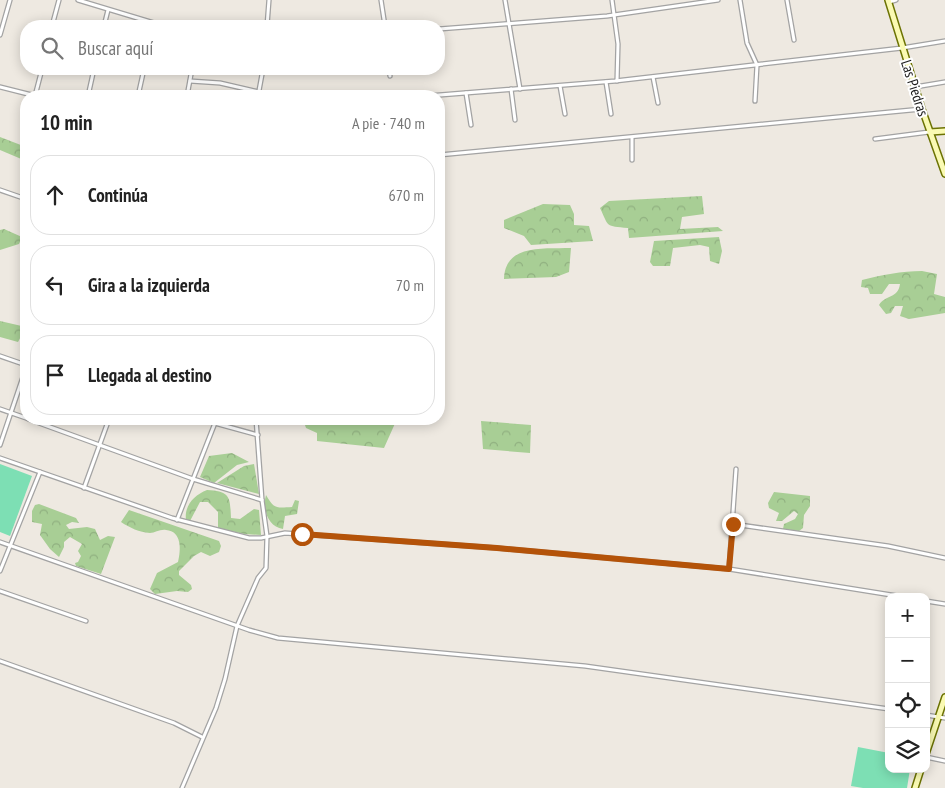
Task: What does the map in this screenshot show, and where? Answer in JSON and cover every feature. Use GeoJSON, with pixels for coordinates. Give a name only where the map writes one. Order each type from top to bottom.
{"type":"FeatureCollection","features":[{"type":"Feature","properties":{"kind":"street"},"geometry":{"type":"LineString","coordinates":[[0,35],[10,0]]}},
{"type":"Feature","properties":{"kind":"street"},"geometry":{"type":"LineString","coordinates":[[53,20],[58,0]]}},
{"type":"Feature","properties":{"kind":"street"},"geometry":{"type":"LineString","coordinates":[[78,0],[139,20]]}},
{"type":"Feature","properties":{"kind":"street"},"geometry":{"type":"LineString","coordinates":[[267,20],[269,0]]}},
{"type":"Feature","properties":{"kind":"street"},"geometry":{"type":"LineString","coordinates":[[381,0],[384,20]]}},
{"type":"Feature","properties":{"kind":"street"},"geometry":{"type":"LineString","coordinates":[[505,0],[520,89]]}},
{"type":"Feature","properties":{"kind":"street"},"geometry":{"type":"LineString","coordinates":[[612,0],[618,44],[617,81]]}},
{"type":"Feature","properties":{"kind":"street"},"geometry":{"type":"LineString","coordinates":[[445,28],[614,15],[718,0]]}},
{"type":"Feature","properties":{"kind":"street"},"geometry":{"type":"LineString","coordinates":[[740,0],[747,43],[757,65],[755,101]]}},
{"type":"Feature","properties":{"kind":"street"},"geometry":{"type":"LineString","coordinates":[[787,0],[794,40]]}},
{"type":"Feature","properties":{"kind":"street"},"geometry":{"type":"LineString","coordinates":[[889,1],[896,0]]}},
{"type":"Feature","properties":{"kind":"street","name":"Las Piedras"},"geometry":{"type":"LineString","coordinates":[[889,1],[902,48],[945,174]]}},
{"type":"Feature","properties":{"kind":"street"},"geometry":{"type":"LineString","coordinates":[[106,20],[108,10]]}},
{"type":"Feature","properties":{"kind":"street"},"geometry":{"type":"LineString","coordinates":[[445,95],[617,81],[902,48],[945,41]]}},
{"type":"Feature","properties":{"kind":"street"},"geometry":{"type":"LineString","coordinates":[[37,90],[41,75]]}},
{"type":"Feature","properties":{"kind":"street"},"geometry":{"type":"LineString","coordinates":[[89,90],[93,75]]}},
{"type":"Feature","properties":{"kind":"street"},"geometry":{"type":"LineString","coordinates":[[139,90],[143,75]]}},
{"type":"Feature","properties":{"kind":"street"},"geometry":{"type":"LineString","coordinates":[[188,90],[191,75]]}},
{"type":"Feature","properties":{"kind":"street"},"geometry":{"type":"LineString","coordinates":[[260,90],[262,75]]}},
{"type":"Feature","properties":{"kind":"street"},"geometry":{"type":"LineString","coordinates":[[653,77],[658,103]]}},
{"type":"Feature","properties":{"kind":"street"},"geometry":{"type":"LineString","coordinates":[[190,81],[220,83],[245,90]]}},
{"type":"Feature","properties":{"kind":"street"},"geometry":{"type":"LineString","coordinates":[[606,82],[611,114]]}},
{"type":"Feature","properties":{"kind":"street"},"geometry":{"type":"LineString","coordinates":[[915,87],[945,82]]}},
{"type":"Feature","properties":{"kind":"street"},"geometry":{"type":"LineString","coordinates":[[560,86],[565,114]]}},
{"type":"Feature","properties":{"kind":"street"},"geometry":{"type":"LineString","coordinates":[[0,87],[20,92]]}},
{"type":"Feature","properties":{"kind":"street"},"geometry":{"type":"LineString","coordinates":[[511,90],[516,120]]}},
{"type":"Feature","properties":{"kind":"street"},"geometry":{"type":"LineString","coordinates":[[466,93],[470,125]]}},
{"type":"Feature","properties":{"kind":"street"},"geometry":{"type":"LineString","coordinates":[[445,154],[922,109]]}},
{"type":"Feature","properties":{"kind":"street"},"geometry":{"type":"LineString","coordinates":[[876,139],[945,131]]}},
{"type":"Feature","properties":{"kind":"street"},"geometry":{"type":"LineString","coordinates":[[632,138],[632,160]]}},
{"type":"Feature","properties":{"kind":"street"},"geometry":{"type":"LineString","coordinates":[[0,190],[20,197]]}},
{"type":"Feature","properties":{"kind":"street"},"geometry":{"type":"LineString","coordinates":[[0,356],[20,364]]}},
{"type":"Feature","properties":{"kind":"street"},"geometry":{"type":"LineString","coordinates":[[0,444],[20,385]]}},
{"type":"Feature","properties":{"kind":"street"},"geometry":{"type":"LineString","coordinates":[[0,409],[20,416]]}},
{"type":"Feature","properties":{"kind":"street"},"geometry":{"type":"LineString","coordinates":[[46,425],[193,479],[262,500]]}},
{"type":"Feature","properties":{"kind":"street"},"geometry":{"type":"LineString","coordinates":[[84,488],[107,425]]}},
{"type":"Feature","properties":{"kind":"street"},"geometry":{"type":"LineString","coordinates":[[177,520],[214,425]]}},
{"type":"Feature","properties":{"kind":"street"},"geometry":{"type":"LineString","coordinates":[[222,425],[258,435]]}},
{"type":"Feature","properties":{"kind":"street"},"geometry":{"type":"LineString","coordinates":[[182,788],[216,708],[225,679],[237,626],[258,578],[266,568],[267,536],[262,500],[257,425]]}},
{"type":"Feature","properties":{"kind":"street"},"geometry":{"type":"LineString","coordinates":[[0,458],[177,520],[230,535],[248,538],[285,533],[497,548],[729,569],[885,594]]}},
{"type":"Feature","properties":{"kind":"street"},"geometry":{"type":"LineString","coordinates":[[729,569],[736,469]]}},
{"type":"Feature","properties":{"kind":"street"},"geometry":{"type":"LineString","coordinates":[[0,571],[40,472]]}},
{"type":"Feature","properties":{"kind":"street"},"geometry":{"type":"LineString","coordinates":[[733,524],[888,546],[945,558]]}},
{"type":"Feature","properties":{"kind":"street"},"geometry":{"type":"LineString","coordinates":[[0,542],[237,626],[278,638],[584,666],[885,708]]}},
{"type":"Feature","properties":{"kind":"street"},"geometry":{"type":"LineString","coordinates":[[0,591],[86,621]]}},
{"type":"Feature","properties":{"kind":"street"},"geometry":{"type":"LineString","coordinates":[[930,601],[945,604]]}},
{"type":"Feature","properties":{"kind":"street"},"geometry":{"type":"LineString","coordinates":[[0,661],[174,723],[202,738]]}},
{"type":"Feature","properties":{"kind":"street"},"geometry":{"type":"LineString","coordinates":[[930,742],[945,697]]}},
{"type":"Feature","properties":{"kind":"street"},"geometry":{"type":"LineString","coordinates":[[930,716],[945,718]]}},
{"type":"Feature","properties":{"kind":"street"},"geometry":{"type":"LineString","coordinates":[[930,756],[945,761]]}},
{"type":"Feature","properties":{"kind":"street"},"geometry":{"type":"LineString","coordinates":[[915,788],[920,773]]}},
{"type":"Feature","properties":{"kind":"green space"},"geometry":{"type":"Polygon","coordinates":[[[0,137],[20,145],[20,158],[0,150],[0,137]]]}},
{"type":"Feature","properties":{"kind":"green space"},"geometry":{"type":"Polygon","coordinates":[[[702,196],[704,214],[682,217],[680,229],[718,227],[723,231],[629,238],[628,228],[611,226],[600,208],[609,201],[702,196]]]}},
{"type":"Feature","properties":{"kind":"green space"},"geometry":{"type":"Polygon","coordinates":[[[543,204],[570,205],[574,214],[574,225],[589,226],[593,241],[531,245],[524,236],[504,228],[504,220],[543,204]]]}},
{"type":"Feature","properties":{"kind":"green space"},"geometry":{"type":"Polygon","coordinates":[[[4,229],[20,236],[19,244],[0,250],[0,230],[4,229]]]}},
{"type":"Feature","properties":{"kind":"green space"},"geometry":{"type":"Polygon","coordinates":[[[719,237],[722,251],[719,264],[710,261],[709,247],[700,245],[673,248],[670,266],[653,266],[650,262],[654,241],[719,237]]]}},
{"type":"Feature","properties":{"kind":"green space"},"geometry":{"type":"Polygon","coordinates":[[[571,248],[569,272],[556,277],[504,279],[506,267],[511,259],[519,254],[528,250],[571,248]]]}},
{"type":"Feature","properties":{"kind":"green space"},"geometry":{"type":"Polygon","coordinates":[[[922,271],[937,274],[934,294],[945,297],[945,313],[909,319],[900,316],[903,306],[895,306],[891,313],[886,314],[879,305],[897,292],[900,284],[889,284],[882,294],[870,294],[868,288],[861,287],[862,280],[922,271]]]}},
{"type":"Feature","properties":{"kind":"green space"},"geometry":{"type":"Polygon","coordinates":[[[0,321],[20,326],[20,338],[18,342],[0,337],[0,321]]]}},
{"type":"Feature","properties":{"kind":"green space"},"geometry":{"type":"Polygon","coordinates":[[[481,421],[531,425],[530,453],[483,449],[481,421]]]}},
{"type":"Feature","properties":{"kind":"green space"},"geometry":{"type":"Polygon","coordinates":[[[305,425],[394,425],[384,448],[317,441],[317,433],[306,428],[305,425]]]}},
{"type":"Feature","properties":{"kind":"green space"},"geometry":{"type":"Polygon","coordinates":[[[232,453],[249,462],[237,465],[214,483],[200,477],[209,456],[232,453]]]}},
{"type":"Feature","properties":{"kind":"green space"},"geometry":{"type":"Polygon","coordinates":[[[0,464],[32,476],[10,536],[0,532],[0,464]]]}},
{"type":"Feature","properties":{"kind":"green space"},"geometry":{"type":"Polygon","coordinates":[[[254,464],[259,494],[217,483],[244,466],[254,464]]]}},
{"type":"Feature","properties":{"kind":"green space"},"geometry":{"type":"Polygon","coordinates":[[[207,490],[221,492],[228,497],[231,518],[240,519],[254,509],[259,510],[261,535],[244,534],[218,528],[218,512],[208,502],[200,502],[190,521],[186,520],[188,506],[198,495],[207,490]]]}},
{"type":"Feature","properties":{"kind":"green space"},"geometry":{"type":"Polygon","coordinates":[[[774,492],[810,496],[810,506],[804,515],[803,528],[799,531],[783,529],[784,524],[795,519],[798,514],[794,511],[782,521],[776,521],[779,513],[769,508],[768,503],[774,492]]]}},
{"type":"Feature","properties":{"kind":"green space"},"geometry":{"type":"Polygon","coordinates":[[[266,495],[276,507],[292,507],[295,500],[299,501],[297,514],[285,516],[283,529],[273,525],[267,516],[265,506],[266,495]]]}},
{"type":"Feature","properties":{"kind":"green space"},"geometry":{"type":"Polygon","coordinates":[[[39,504],[76,518],[79,523],[72,522],[66,525],[69,529],[87,527],[95,529],[100,540],[108,536],[115,537],[101,574],[76,566],[75,563],[78,562],[81,556],[78,551],[82,544],[70,537],[64,542],[64,547],[59,557],[50,549],[40,535],[42,524],[32,522],[32,511],[35,505],[39,504]]]}},
{"type":"Feature","properties":{"kind":"green space"},"geometry":{"type":"Polygon","coordinates":[[[129,510],[219,541],[221,546],[219,552],[210,556],[201,552],[194,556],[179,571],[179,575],[191,585],[192,589],[188,592],[177,591],[155,594],[150,589],[157,573],[178,562],[180,552],[178,537],[171,531],[164,530],[152,533],[124,524],[121,522],[129,510]]]}},
{"type":"Feature","properties":{"kind":"green space"},"geometry":{"type":"Polygon","coordinates":[[[858,747],[885,752],[885,773],[909,773],[907,788],[863,788],[851,786],[858,747]]]}},
{"type":"Feature","properties":{"kind":"route"},"geometry":{"type":"LineString","coordinates":[[302,534],[497,548],[729,569],[733,524]]}}]}
